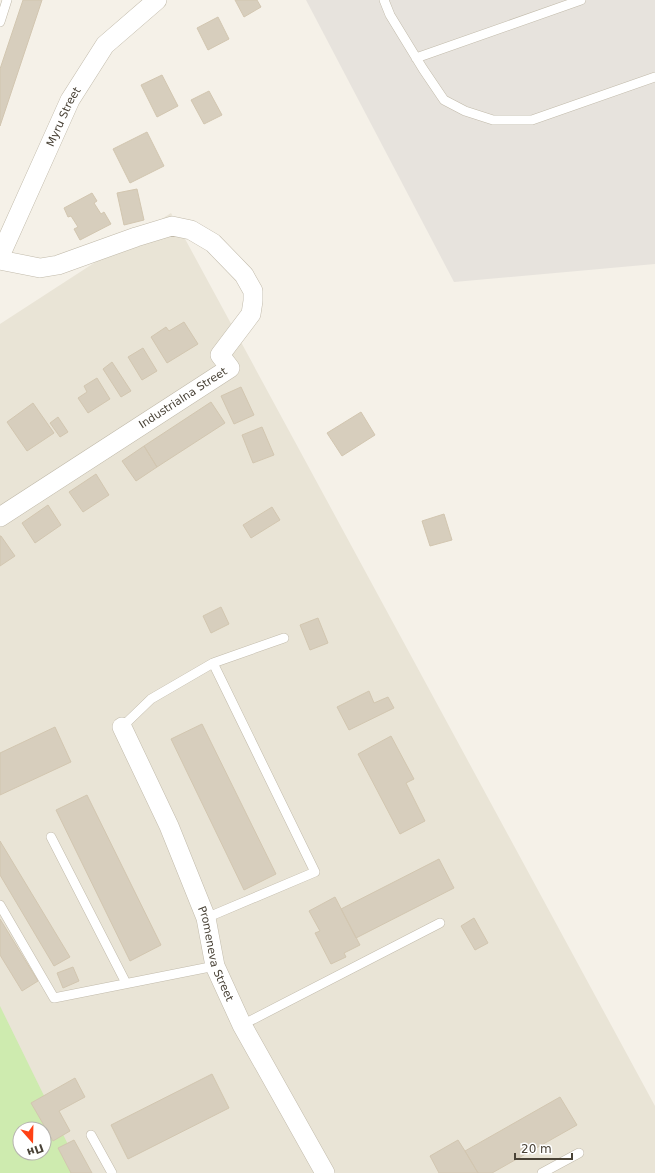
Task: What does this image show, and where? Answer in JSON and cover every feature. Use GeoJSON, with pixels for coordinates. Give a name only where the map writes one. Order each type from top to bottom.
{"type":"FeatureCollection","features":[{"type":"Feature","properties":{"kind":"street","name":"Myru Street"},"geometry":{"type":"LineString","coordinates":[[0,256],[70,100],[105,45],[157,0]]}},
{"type":"Feature","properties":{"kind":"street","name":"Industrialna Street"},"geometry":{"type":"LineString","coordinates":[[0,260],[40,268],[58,265],[136,237],[172,226],[191,230],[213,243],[244,275],[253,291],[251,314],[220,355],[230,368],[0,517]]}},
{"type":"Feature","properties":{"kind":"street","name":"Promeneva Street"},"geometry":{"type":"LineString","coordinates":[[122,727],[169,826],[206,918],[215,966],[242,1024],[325,1173]]}},
{"type":"Feature","properties":{"kind":"lane"},"geometry":{"type":"LineString","coordinates":[[0,22],[7,0]]}},
{"type":"Feature","properties":{"kind":"lane"},"geometry":{"type":"LineString","coordinates":[[384,0],[390,15],[444,100],[465,111],[493,120],[532,120],[655,77]]}},
{"type":"Feature","properties":{"kind":"lane"},"geometry":{"type":"LineString","coordinates":[[416,58],[581,0]]}},
{"type":"Feature","properties":{"kind":"lane"},"geometry":{"type":"LineString","coordinates":[[122,727],[151,699],[213,663],[284,638]]}},
{"type":"Feature","properties":{"kind":"lane"},"geometry":{"type":"LineString","coordinates":[[206,918],[316,872],[213,663]]}},
{"type":"Feature","properties":{"kind":"lane"},"geometry":{"type":"LineString","coordinates":[[51,837],[126,983]]}},
{"type":"Feature","properties":{"kind":"lane"},"geometry":{"type":"LineString","coordinates":[[0,905],[54,998],[215,966]]}},
{"type":"Feature","properties":{"kind":"lane"},"geometry":{"type":"LineString","coordinates":[[242,1024],[440,923]]}},
{"type":"Feature","properties":{"kind":"lane"},"geometry":{"type":"LineString","coordinates":[[91,1135],[112,1173]]}},
{"type":"Feature","properties":{"kind":"lane"},"geometry":{"type":"LineString","coordinates":[[542,1173],[579,1153]]}},
{"type":"Feature","properties":{"kind":"shaded area"},"geometry":{"type":"Polygon","coordinates":[[[306,0],[655,0],[655,264],[454,282],[306,0]]]}},
{"type":"Feature","properties":{"kind":"shaded area"},"geometry":{"type":"Polygon","coordinates":[[[171,213],[655,1106],[655,1173],[0,1173],[0,324],[171,213]]]}},
{"type":"Feature","properties":{"kind":"green space"},"geometry":{"type":"Polygon","coordinates":[[[0,1006],[82,1173],[0,1173],[0,1006]]]}},
{"type":"Feature","properties":{"kind":"building"},"geometry":{"type":"Polygon","coordinates":[[[23,0],[42,0],[0,126],[0,69],[23,0]]]}},
{"type":"Feature","properties":{"kind":"building"},"geometry":{"type":"Polygon","coordinates":[[[235,0],[257,0],[261,7],[244,17],[235,0]]]}},
{"type":"Feature","properties":{"kind":"building"},"geometry":{"type":"Polygon","coordinates":[[[218,17],[229,39],[208,50],[197,28],[218,17]]]}},
{"type":"Feature","properties":{"kind":"building"},"geometry":{"type":"Polygon","coordinates":[[[162,75],[178,106],[157,117],[141,85],[162,75]]]}},
{"type":"Feature","properties":{"kind":"building"},"geometry":{"type":"Polygon","coordinates":[[[209,91],[222,115],[204,124],[191,100],[209,91]]]}},
{"type":"Feature","properties":{"kind":"building"},"geometry":{"type":"Polygon","coordinates":[[[147,132],[164,166],[130,183],[113,149],[147,132]]]}},
{"type":"Feature","properties":{"kind":"building"},"geometry":{"type":"Polygon","coordinates":[[[137,189],[144,220],[124,225],[117,193],[137,189]]]}},
{"type":"Feature","properties":{"kind":"building"},"geometry":{"type":"Polygon","coordinates":[[[92,193],[97,201],[94,203],[101,214],[104,212],[111,224],[80,240],[74,229],[78,227],[71,216],[68,217],[64,208],[92,193]]]}},
{"type":"Feature","properties":{"kind":"building"},"geometry":{"type":"Polygon","coordinates":[[[184,322],[198,344],[167,363],[151,337],[166,327],[169,331],[184,322]]]}},
{"type":"Feature","properties":{"kind":"building"},"geometry":{"type":"Polygon","coordinates":[[[143,348],[157,371],[142,380],[128,357],[143,348]]]}},
{"type":"Feature","properties":{"kind":"building"},"geometry":{"type":"Polygon","coordinates":[[[112,362],[131,391],[121,397],[103,369],[112,362]]]}},
{"type":"Feature","properties":{"kind":"building"},"geometry":{"type":"Polygon","coordinates":[[[97,378],[110,399],[88,413],[78,398],[87,392],[84,386],[97,378]]]}},
{"type":"Feature","properties":{"kind":"building"},"geometry":{"type":"Polygon","coordinates":[[[241,387],[254,415],[234,424],[221,396],[241,387]]]}},
{"type":"Feature","properties":{"kind":"building"},"geometry":{"type":"Polygon","coordinates":[[[211,402],[225,423],[157,467],[144,446],[211,402]]]}},
{"type":"Feature","properties":{"kind":"building"},"geometry":{"type":"Polygon","coordinates":[[[33,403],[54,433],[27,451],[7,422],[33,403]]]}},
{"type":"Feature","properties":{"kind":"building"},"geometry":{"type":"Polygon","coordinates":[[[361,412],[375,435],[342,456],[327,433],[361,412]]]}},
{"type":"Feature","properties":{"kind":"building"},"geometry":{"type":"Polygon","coordinates":[[[58,417],[68,432],[60,437],[50,423],[58,417]]]}},
{"type":"Feature","properties":{"kind":"building"},"geometry":{"type":"Polygon","coordinates":[[[262,427],[274,455],[253,463],[242,435],[262,427]]]}},
{"type":"Feature","properties":{"kind":"building"},"geometry":{"type":"Polygon","coordinates":[[[144,446],[157,467],[136,481],[122,461],[144,446]]]}},
{"type":"Feature","properties":{"kind":"building"},"geometry":{"type":"Polygon","coordinates":[[[96,474],[109,495],[83,512],[69,492],[96,474]]]}},
{"type":"Feature","properties":{"kind":"building"},"geometry":{"type":"Polygon","coordinates":[[[48,505],[61,525],[35,543],[22,523],[48,505]]]}},
{"type":"Feature","properties":{"kind":"building"},"geometry":{"type":"Polygon","coordinates":[[[272,507],[280,520],[251,538],[243,525],[272,507]]]}},
{"type":"Feature","properties":{"kind":"building"},"geometry":{"type":"Polygon","coordinates":[[[444,514],[452,540],[430,546],[422,521],[444,514]]]}},
{"type":"Feature","properties":{"kind":"building"},"geometry":{"type":"Polygon","coordinates":[[[0,536],[15,556],[0,566],[0,536]]]}},
{"type":"Feature","properties":{"kind":"building"},"geometry":{"type":"Polygon","coordinates":[[[221,607],[229,624],[211,633],[203,616],[221,607]]]}},
{"type":"Feature","properties":{"kind":"building"},"geometry":{"type":"Polygon","coordinates":[[[318,618],[328,643],[310,650],[300,625],[318,618]]]}},
{"type":"Feature","properties":{"kind":"building"},"geometry":{"type":"Polygon","coordinates":[[[369,691],[374,703],[388,697],[394,708],[349,730],[337,707],[369,691]]]}},
{"type":"Feature","properties":{"kind":"building"},"geometry":{"type":"Polygon","coordinates":[[[202,724],[276,874],[244,890],[171,739],[202,724]]]}},
{"type":"Feature","properties":{"kind":"building"},"geometry":{"type":"Polygon","coordinates":[[[55,727],[71,762],[0,795],[0,753],[55,727]]]}},
{"type":"Feature","properties":{"kind":"building"},"geometry":{"type":"Polygon","coordinates":[[[391,736],[414,779],[406,783],[425,821],[400,834],[358,754],[391,736]]]}},
{"type":"Feature","properties":{"kind":"building"},"geometry":{"type":"Polygon","coordinates":[[[87,795],[161,945],[130,961],[56,810],[87,795]]]}},
{"type":"Feature","properties":{"kind":"building"},"geometry":{"type":"Polygon","coordinates":[[[0,841],[70,957],[54,966],[0,875],[0,841]]]}},
{"type":"Feature","properties":{"kind":"building"},"geometry":{"type":"Polygon","coordinates":[[[439,859],[454,888],[356,938],[341,909],[439,859]]]}},
{"type":"Feature","properties":{"kind":"building"},"geometry":{"type":"Polygon","coordinates":[[[335,897],[360,945],[344,953],[346,957],[331,964],[315,933],[320,931],[309,911],[335,897]]]}},
{"type":"Feature","properties":{"kind":"building"},"geometry":{"type":"Polygon","coordinates":[[[474,918],[488,943],[475,950],[461,926],[474,918]]]}},
{"type":"Feature","properties":{"kind":"building"},"geometry":{"type":"Polygon","coordinates":[[[0,919],[38,981],[22,991],[0,955],[0,919]]]}},
{"type":"Feature","properties":{"kind":"building"},"geometry":{"type":"Polygon","coordinates":[[[73,967],[79,981],[63,988],[57,973],[73,967]]]}},
{"type":"Feature","properties":{"kind":"building"},"geometry":{"type":"Polygon","coordinates":[[[212,1074],[229,1108],[128,1159],[111,1125],[212,1074]]]}},
{"type":"Feature","properties":{"kind":"building"},"geometry":{"type":"Polygon","coordinates":[[[75,1078],[85,1097],[59,1111],[70,1131],[53,1141],[52,1121],[41,1121],[31,1103],[75,1078]]]}},
{"type":"Feature","properties":{"kind":"building"},"geometry":{"type":"Polygon","coordinates":[[[560,1097],[577,1125],[492,1173],[478,1173],[465,1151],[560,1097]]]}},
{"type":"Feature","properties":{"kind":"building"},"geometry":{"type":"Polygon","coordinates":[[[74,1140],[92,1173],[71,1173],[58,1148],[74,1140]]]}},
{"type":"Feature","properties":{"kind":"building"},"geometry":{"type":"Polygon","coordinates":[[[458,1140],[478,1173],[439,1173],[430,1156],[458,1140]]]}}]}
